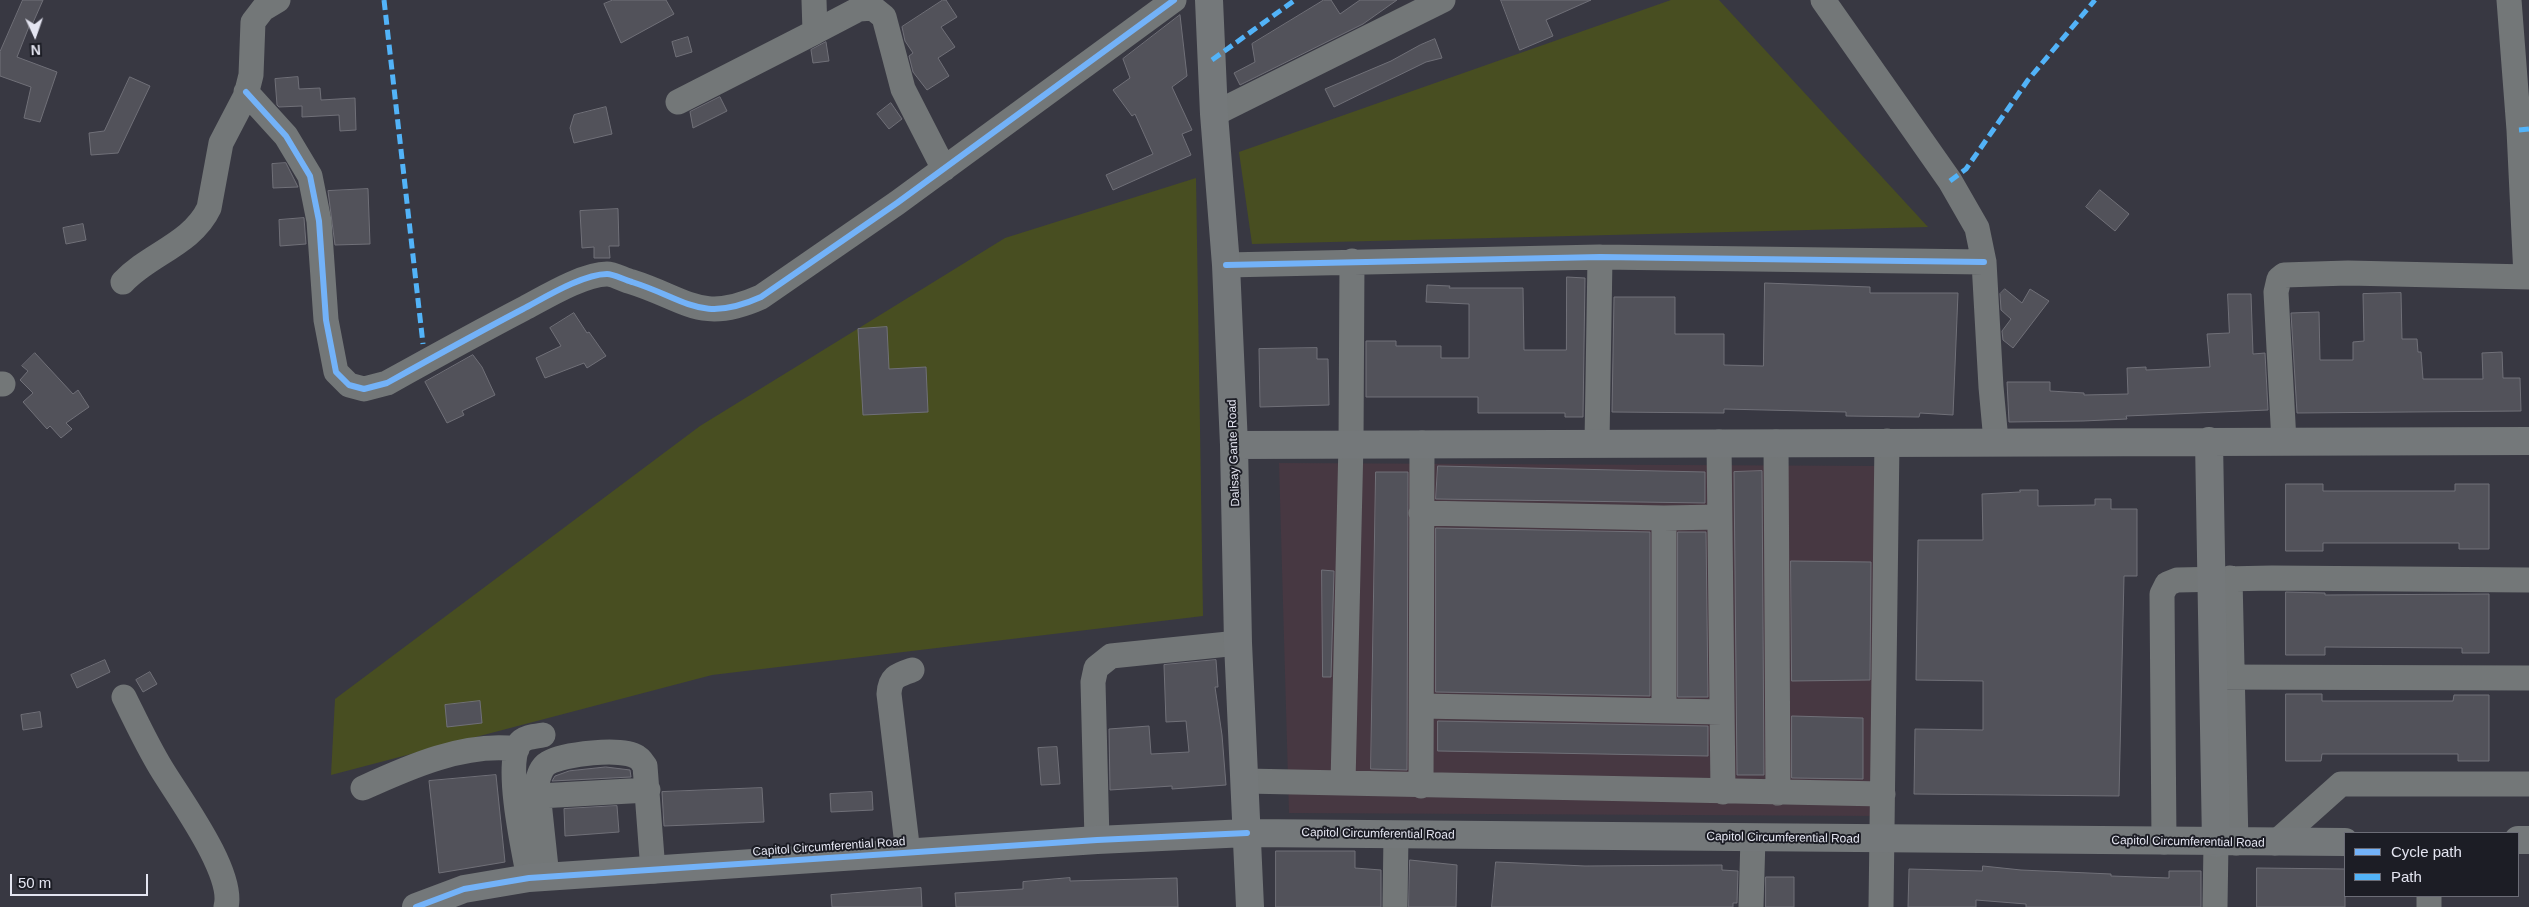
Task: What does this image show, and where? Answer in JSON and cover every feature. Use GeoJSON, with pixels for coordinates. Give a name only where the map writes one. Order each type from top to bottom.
{"type":"FeatureCollection","features":[{"type":"Feature","properties":{"kind":"main road","name":"Dalisay Gante Road"},"geometry":{"type":"LineString","coordinates":[[1209,0],[1214,114],[1226,265],[1234,445],[1238,643],[1250,907]]}},
{"type":"Feature","properties":{"kind":"main road"},"geometry":{"type":"LineString","coordinates":[[1234,445],[1996,441],[2529,442]]}},
{"type":"Feature","properties":{"kind":"main road"},"geometry":{"type":"LineString","coordinates":[[2209,441],[2221,578],[2226,843]]}},
{"type":"Feature","properties":{"kind":"main road","name":"Capitol Circumferential Road"},"geometry":{"type":"LineString","coordinates":[[416,907],[464,889],[538,877],[653,871],[1097,840],[1247,833],[2226,843],[2344,842]]}},
{"type":"Feature","properties":{"kind":"street"},"geometry":{"type":"LineString","coordinates":[[123,282],[145,262],[183,239],[204,217],[209,208],[221,142],[246,92],[251,75],[253,22],[263,9],[278,0]]}},
{"type":"Feature","properties":{"kind":"street"},"geometry":{"type":"LineString","coordinates":[[814,0],[815,32]]}},
{"type":"Feature","properties":{"kind":"street"},"geometry":{"type":"LineString","coordinates":[[246,92],[286,136],[310,176],[319,221],[326,320],[336,372],[349,385],[364,389],[387,383],[557,290],[607,274],[652,288],[687,305],[706,310],[741,306],[761,297],[798,273],[944,169],[1174,0]]}},
{"type":"Feature","properties":{"kind":"street"},"geometry":{"type":"LineString","coordinates":[[1214,114],[1443,0]]}},
{"type":"Feature","properties":{"kind":"street"},"geometry":{"type":"LineString","coordinates":[[1822,0],[1967,208],[1977,228],[1984,262],[1996,441]]}},
{"type":"Feature","properties":{"kind":"street"},"geometry":{"type":"LineString","coordinates":[[2284,442],[2276,292],[2279,279],[2284,275],[2348,273],[2527,277],[2519,130],[2509,0]]}},
{"type":"Feature","properties":{"kind":"street"},"geometry":{"type":"LineString","coordinates":[[678,102],[859,9],[874,8],[884,17],[904,89],[944,169]]}},
{"type":"Feature","properties":{"kind":"street"},"geometry":{"type":"LineString","coordinates":[[1226,265],[1600,257],[1984,262]]}},
{"type":"Feature","properties":{"kind":"street"},"geometry":{"type":"LineString","coordinates":[[1597,442],[1600,257]]}},
{"type":"Feature","properties":{"kind":"street"},"geometry":{"type":"LineString","coordinates":[[1343,783],[1351,443],[1352,261]]}},
{"type":"Feature","properties":{"kind":"street"},"geometry":{"type":"LineString","coordinates":[[1719,442],[1723,792]]}},
{"type":"Feature","properties":{"kind":"street"},"geometry":{"type":"LineString","coordinates":[[1776,442],[1778,793]]}},
{"type":"Feature","properties":{"kind":"street"},"geometry":{"type":"LineString","coordinates":[[1881,907],[1887,442]]}},
{"type":"Feature","properties":{"kind":"street"},"geometry":{"type":"LineString","coordinates":[[1421,786],[1422,443]]}},
{"type":"Feature","properties":{"kind":"street"},"geometry":{"type":"LineString","coordinates":[[1421,513],[1664,518],[1719,517]]}},
{"type":"Feature","properties":{"kind":"street"},"geometry":{"type":"LineString","coordinates":[[1664,518],[1664,710]]}},
{"type":"Feature","properties":{"kind":"street"},"geometry":{"type":"LineString","coordinates":[[2164,842],[2162,594],[2163,589],[2171,581],[2221,578],[2529,580]]}},
{"type":"Feature","properties":{"kind":"street"},"geometry":{"type":"LineString","coordinates":[[1097,840],[1093,682],[1096,668],[1111,656],[1238,643]]}},
{"type":"Feature","properties":{"kind":"street"},"geometry":{"type":"LineString","coordinates":[[908,853],[889,694],[890,682],[894,676],[912,670]]}},
{"type":"Feature","properties":{"kind":"street"},"geometry":{"type":"LineString","coordinates":[[2223,677],[2529,678]]}},
{"type":"Feature","properties":{"kind":"street"},"geometry":{"type":"LineString","coordinates":[[124,696],[143,736],[203,835],[224,876],[227,893],[226,907]]}},
{"type":"Feature","properties":{"kind":"street"},"geometry":{"type":"LineString","coordinates":[[1422,706],[1722,712]]}},
{"type":"Feature","properties":{"kind":"street"},"geometry":{"type":"LineString","coordinates":[[538,877],[514,772],[517,749],[524,739],[543,735]]}},
{"type":"Feature","properties":{"kind":"street"},"geometry":{"type":"LineString","coordinates":[[363,788],[392,775],[464,751],[501,747],[517,749]]}},
{"type":"Feature","properties":{"kind":"street"},"geometry":{"type":"LineString","coordinates":[[538,877],[539,796],[537,783],[540,772],[547,763],[580,754],[625,753],[638,757],[645,766],[653,871]]}},
{"type":"Feature","properties":{"kind":"street"},"geometry":{"type":"LineString","coordinates":[[1245,782],[1883,794]]}},
{"type":"Feature","properties":{"kind":"street"},"geometry":{"type":"LineString","coordinates":[[2275,843],[2341,784],[2529,784]]}},
{"type":"Feature","properties":{"kind":"street"},"geometry":{"type":"LineString","coordinates":[[539,796],[648,790]]}},
{"type":"Feature","properties":{"kind":"street"},"geometry":{"type":"LineString","coordinates":[[1395,907],[1396,834]]}},
{"type":"Feature","properties":{"kind":"street"},"geometry":{"type":"LineString","coordinates":[[1751,907],[1753,838]]}},
{"type":"Feature","properties":{"kind":"street"},"geometry":{"type":"LineString","coordinates":[[2215,907],[2226,843]]}},
{"type":"Feature","properties":{"kind":"shaded area"},"geometry":{"type":"Polygon","coordinates":[[[1279,463],[1879,466],[1878,816],[1289,813],[1279,463]]]}},
{"type":"Feature","properties":{"kind":"green space"},"geometry":{"type":"Polygon","coordinates":[[[1671,0],[1719,0],[1928,227],[1252,244],[1239,152],[1671,0]]]}},
{"type":"Feature","properties":{"kind":"green space"},"geometry":{"type":"Polygon","coordinates":[[[1196,178],[1203,616],[712,675],[331,775],[335,699],[700,426],[1005,238],[1196,178]]]}},
{"type":"Feature","properties":{"kind":"building"},"geometry":{"type":"Polygon","coordinates":[[[23,0],[43,0],[32,25],[30,24],[17,57],[57,72],[40,122],[24,118],[31,87],[0,76],[0,52],[23,0]]]}},
{"type":"Feature","properties":{"kind":"building"},"geometry":{"type":"Polygon","coordinates":[[[613,0],[666,0],[674,14],[621,43],[604,4],[613,0]]]}},
{"type":"Feature","properties":{"kind":"building"},"geometry":{"type":"Polygon","coordinates":[[[943,0],[946,0],[957,17],[941,27],[955,47],[938,58],[949,76],[927,90],[913,72],[909,56],[913,53],[905,41],[902,27],[943,0]]]}},
{"type":"Feature","properties":{"kind":"building"},"geometry":{"type":"Polygon","coordinates":[[[1324,0],[1331,0],[1340,14],[1360,0],[1397,0],[1363,24],[1240,85],[1234,73],[1255,62],[1252,44],[1324,0]]]}},
{"type":"Feature","properties":{"kind":"building"},"geometry":{"type":"Polygon","coordinates":[[[1501,0],[1591,0],[1546,20],[1553,36],[1520,50],[1501,0]]]}},
{"type":"Feature","properties":{"kind":"building"},"geometry":{"type":"Polygon","coordinates":[[[1180,15],[1187,76],[1172,87],[1192,130],[1182,134],[1191,155],[1113,190],[1106,175],[1153,154],[1135,114],[1132,116],[1113,90],[1130,78],[1123,59],[1180,15]]]}},
{"type":"Feature","properties":{"kind":"building"},"geometry":{"type":"Polygon","coordinates":[[[688,37],[692,52],[676,57],[672,42],[688,37]]]}},
{"type":"Feature","properties":{"kind":"building"},"geometry":{"type":"Polygon","coordinates":[[[1435,39],[1442,58],[1426,62],[1334,107],[1325,89],[1391,61],[1435,39]]]}},
{"type":"Feature","properties":{"kind":"building"},"geometry":{"type":"Polygon","coordinates":[[[826,42],[829,61],[813,63],[811,50],[826,42]]]}},
{"type":"Feature","properties":{"kind":"building"},"geometry":{"type":"Polygon","coordinates":[[[130,77],[150,86],[118,153],[91,155],[89,133],[104,131],[130,77]]]}},
{"type":"Feature","properties":{"kind":"building"},"geometry":{"type":"Polygon","coordinates":[[[298,77],[299,89],[320,88],[321,100],[355,98],[356,130],[340,131],[339,115],[302,117],[302,106],[279,107],[277,105],[275,79],[298,77]]]}},
{"type":"Feature","properties":{"kind":"building"},"geometry":{"type":"Polygon","coordinates":[[[720,97],[727,111],[693,128],[690,112],[720,97]]]}},
{"type":"Feature","properties":{"kind":"building"},"geometry":{"type":"Polygon","coordinates":[[[891,103],[902,119],[889,129],[877,114],[891,103]]]}},
{"type":"Feature","properties":{"kind":"building"},"geometry":{"type":"Polygon","coordinates":[[[606,107],[612,134],[574,143],[570,128],[574,115],[606,107]]]}},
{"type":"Feature","properties":{"kind":"building"},"geometry":{"type":"Polygon","coordinates":[[[286,163],[298,187],[273,188],[272,164],[286,163]]]}},
{"type":"Feature","properties":{"kind":"building"},"geometry":{"type":"Polygon","coordinates":[[[368,189],[370,244],[335,245],[328,191],[368,189]]]}},
{"type":"Feature","properties":{"kind":"building"},"geometry":{"type":"Polygon","coordinates":[[[2100,190],[2129,214],[2115,231],[2086,207],[2100,190]]]}},
{"type":"Feature","properties":{"kind":"building"},"geometry":{"type":"Polygon","coordinates":[[[618,209],[619,246],[609,246],[610,258],[594,258],[594,247],[582,248],[580,211],[618,209]]]}},
{"type":"Feature","properties":{"kind":"building"},"geometry":{"type":"Polygon","coordinates":[[[304,218],[306,244],[280,246],[279,220],[304,218]]]}},
{"type":"Feature","properties":{"kind":"building"},"geometry":{"type":"Polygon","coordinates":[[[83,224],[86,240],[66,244],[63,228],[83,224]]]}},
{"type":"Feature","properties":{"kind":"building"},"geometry":{"type":"Polygon","coordinates":[[[1567,277],[1585,278],[1583,417],[1565,417],[1565,413],[1478,413],[1478,397],[1366,397],[1366,341],[1396,341],[1396,346],[1441,346],[1441,358],[1469,358],[1469,304],[1426,302],[1427,285],[1450,286],[1449,288],[1523,288],[1524,350],[1566,350],[1567,277]]]}},
{"type":"Feature","properties":{"kind":"building"},"geometry":{"type":"Polygon","coordinates":[[[1765,283],[1870,287],[1870,293],[1958,293],[1953,415],[1920,413],[1919,417],[1846,416],[1846,412],[1724,409],[1724,413],[1612,412],[1614,297],[1675,297],[1675,334],[1724,334],[1724,365],[1763,366],[1765,283]]]}},
{"type":"Feature","properties":{"kind":"building"},"geometry":{"type":"Polygon","coordinates":[[[2005,289],[2022,303],[2030,289],[2049,301],[2013,348],[2003,340],[2002,331],[2011,319],[2001,310],[2000,294],[2005,289]]]}},
{"type":"Feature","properties":{"kind":"building"},"geometry":{"type":"Polygon","coordinates":[[[2401,293],[2402,339],[2417,339],[2418,352],[2421,352],[2423,379],[2483,379],[2482,353],[2502,352],[2503,378],[2520,378],[2521,411],[2297,413],[2291,313],[2319,312],[2320,360],[2353,360],[2353,342],[2364,341],[2363,294],[2401,293]]]}},
{"type":"Feature","properties":{"kind":"building"},"geometry":{"type":"Polygon","coordinates":[[[2228,294],[2251,294],[2253,354],[2265,353],[2268,410],[2126,416],[2127,419],[2009,422],[2007,382],[2050,382],[2050,391],[2084,393],[2084,395],[2128,394],[2127,368],[2146,367],[2146,370],[2210,367],[2207,334],[2229,333],[2228,294]]]}},
{"type":"Feature","properties":{"kind":"building"},"geometry":{"type":"Polygon","coordinates":[[[574,313],[587,333],[589,332],[606,356],[587,368],[584,363],[545,378],[536,358],[561,346],[550,328],[574,313]]]}},
{"type":"Feature","properties":{"kind":"building"},"geometry":{"type":"Polygon","coordinates":[[[887,327],[889,369],[926,367],[928,412],[863,415],[858,329],[887,327]]]}},
{"type":"Feature","properties":{"kind":"building"},"geometry":{"type":"Polygon","coordinates":[[[1317,348],[1317,359],[1328,359],[1329,405],[1260,407],[1259,349],[1317,348]]]}},
{"type":"Feature","properties":{"kind":"building"},"geometry":{"type":"Polygon","coordinates":[[[35,353],[73,394],[78,390],[89,407],[66,423],[72,429],[61,438],[50,426],[47,429],[23,402],[33,393],[20,380],[28,371],[22,366],[35,353]]]}},
{"type":"Feature","properties":{"kind":"building"},"geometry":{"type":"Polygon","coordinates":[[[473,355],[482,367],[495,395],[462,411],[464,415],[447,423],[425,382],[473,355]]]}},
{"type":"Feature","properties":{"kind":"building"},"geometry":{"type":"Polygon","coordinates":[[[1438,466],[1705,472],[1705,503],[1436,499],[1438,466]]]}},
{"type":"Feature","properties":{"kind":"building"},"geometry":{"type":"Polygon","coordinates":[[[1762,471],[1764,775],[1737,775],[1734,472],[1762,471]]]}},
{"type":"Feature","properties":{"kind":"building"},"geometry":{"type":"Polygon","coordinates":[[[1376,472],[1408,472],[1407,770],[1371,769],[1376,472]]]}},
{"type":"Feature","properties":{"kind":"building"},"geometry":{"type":"Polygon","coordinates":[[[2286,484],[2323,484],[2323,491],[2455,491],[2455,484],[2489,484],[2489,549],[2459,549],[2459,543],[2323,543],[2323,551],[2286,551],[2286,484]]]}},
{"type":"Feature","properties":{"kind":"building"},"geometry":{"type":"Polygon","coordinates":[[[2020,490],[2038,490],[2038,506],[2095,505],[2095,499],[2111,499],[2111,509],[2137,509],[2137,576],[2124,576],[2119,796],[1914,794],[1915,729],[1983,730],[1983,681],[1916,680],[1918,540],[1983,540],[1982,494],[2020,492],[2020,490]]]}},
{"type":"Feature","properties":{"kind":"building"},"geometry":{"type":"Polygon","coordinates":[[[1436,528],[1650,532],[1650,696],[1436,692],[1436,528]]]}},
{"type":"Feature","properties":{"kind":"building"},"geometry":{"type":"Polygon","coordinates":[[[1678,532],[1706,532],[1708,697],[1678,697],[1678,532]]]}},
{"type":"Feature","properties":{"kind":"building"},"geometry":{"type":"Polygon","coordinates":[[[1791,561],[1871,562],[1870,680],[1792,681],[1791,561]]]}},
{"type":"Feature","properties":{"kind":"building"},"geometry":{"type":"Polygon","coordinates":[[[1322,570],[1334,571],[1331,677],[1323,677],[1322,570]]]}},
{"type":"Feature","properties":{"kind":"building"},"geometry":{"type":"Polygon","coordinates":[[[2286,592],[2325,593],[2325,595],[2489,594],[2489,653],[2462,653],[2462,648],[2325,647],[2325,655],[2286,655],[2286,592]]]}},
{"type":"Feature","properties":{"kind":"building"},"geometry":{"type":"Polygon","coordinates":[[[105,660],[110,672],[77,688],[71,675],[105,660]]]}},
{"type":"Feature","properties":{"kind":"building"},"geometry":{"type":"Polygon","coordinates":[[[1216,660],[1218,687],[1215,687],[1222,735],[1226,785],[1172,789],[1172,786],[1110,790],[1109,729],[1149,726],[1151,754],[1189,752],[1186,721],[1166,722],[1164,665],[1216,660]]]}},
{"type":"Feature","properties":{"kind":"building"},"geometry":{"type":"Polygon","coordinates":[[[150,672],[157,684],[143,692],[136,680],[150,672]]]}},
{"type":"Feature","properties":{"kind":"building"},"geometry":{"type":"Polygon","coordinates":[[[2286,694],[2322,694],[2322,701],[2453,701],[2454,695],[2489,695],[2489,761],[2458,761],[2458,754],[2322,754],[2321,761],[2286,761],[2286,694]]]}},
{"type":"Feature","properties":{"kind":"building"},"geometry":{"type":"Polygon","coordinates":[[[480,701],[482,723],[447,727],[445,705],[480,701]]]}},
{"type":"Feature","properties":{"kind":"building"},"geometry":{"type":"Polygon","coordinates":[[[40,712],[42,727],[23,730],[21,715],[40,712]]]}},
{"type":"Feature","properties":{"kind":"building"},"geometry":{"type":"Polygon","coordinates":[[[1792,716],[1863,718],[1863,779],[1792,778],[1792,716]]]}},
{"type":"Feature","properties":{"kind":"building"},"geometry":{"type":"Polygon","coordinates":[[[1438,721],[1708,726],[1708,756],[1438,751],[1438,721]]]}},
{"type":"Feature","properties":{"kind":"building"},"geometry":{"type":"Polygon","coordinates":[[[1057,747],[1060,784],[1041,785],[1038,748],[1057,747]]]}},
{"type":"Feature","properties":{"kind":"building"},"geometry":{"type":"Polygon","coordinates":[[[606,767],[630,770],[631,777],[552,781],[555,776],[569,771],[606,767]]]}},
{"type":"Feature","properties":{"kind":"building"},"geometry":{"type":"Polygon","coordinates":[[[496,775],[505,862],[439,873],[429,781],[496,775]]]}},
{"type":"Feature","properties":{"kind":"building"},"geometry":{"type":"Polygon","coordinates":[[[762,788],[764,822],[664,826],[662,792],[762,788]]]}},
{"type":"Feature","properties":{"kind":"building"},"geometry":{"type":"Polygon","coordinates":[[[872,792],[873,810],[831,812],[830,794],[872,792]]]}},
{"type":"Feature","properties":{"kind":"building"},"geometry":{"type":"Polygon","coordinates":[[[617,806],[619,832],[565,836],[564,809],[617,806]]]}},
{"type":"Feature","properties":{"kind":"building"},"geometry":{"type":"Polygon","coordinates":[[[1276,851],[1355,851],[1355,868],[1381,870],[1381,907],[1276,907],[1276,851]]]}},
{"type":"Feature","properties":{"kind":"building"},"geometry":{"type":"Polygon","coordinates":[[[1410,860],[1457,865],[1456,907],[1409,907],[1410,860]]]}},
{"type":"Feature","properties":{"kind":"building"},"geometry":{"type":"Polygon","coordinates":[[[1496,862],[1585,866],[1722,865],[1722,870],[1738,871],[1737,903],[1733,903],[1733,907],[1492,907],[1496,862]]]}},
{"type":"Feature","properties":{"kind":"building"},"geometry":{"type":"Polygon","coordinates":[[[1983,866],[2021,870],[2111,874],[2111,876],[2169,878],[2169,871],[2201,871],[2201,907],[2026,907],[2026,904],[1976,900],[1976,907],[1908,907],[1909,869],[1982,871],[1983,866]]]}},
{"type":"Feature","properties":{"kind":"building"},"geometry":{"type":"Polygon","coordinates":[[[2257,868],[2344,869],[2345,907],[2257,907],[2257,868]]]}},
{"type":"Feature","properties":{"kind":"building"},"geometry":{"type":"Polygon","coordinates":[[[1766,877],[1794,877],[1794,907],[1766,907],[1766,877]]]}},
{"type":"Feature","properties":{"kind":"building"},"geometry":{"type":"Polygon","coordinates":[[[1070,878],[1070,881],[1177,878],[1178,907],[956,907],[955,893],[1023,889],[1023,882],[1070,878]]]}},
{"type":"Feature","properties":{"kind":"building"},"geometry":{"type":"Polygon","coordinates":[[[921,888],[922,907],[832,907],[831,895],[921,888]]]}},
{"type":"Feature","properties":{"kind":"marked path"},"geometry":{"type":"LineString","coordinates":[[384,0],[423,344]]}},
{"type":"Feature","properties":{"kind":"marked path"},"geometry":{"type":"LineString","coordinates":[[1212,60],[1295,0]]}},
{"type":"Feature","properties":{"kind":"marked path"},"geometry":{"type":"LineString","coordinates":[[1950,181],[1966,169],[2028,80],[2095,0]]}},
{"type":"Feature","properties":{"kind":"marked path"},"geometry":{"type":"LineString","coordinates":[[2519,130],[2529,129]]}},
{"type":"Feature","properties":{"kind":"cycle path"},"geometry":{"type":"LineString","coordinates":[[246,92],[286,136],[310,176],[319,221],[326,320],[336,372],[349,385],[364,389],[387,383],[552,293],[575,282],[597,275],[613,275],[694,306],[708,309],[740,305],[761,297],[897,203],[1174,0]]}},
{"type":"Feature","properties":{"kind":"cycle path"},"geometry":{"type":"LineString","coordinates":[[1226,265],[1600,257],[1984,262]]}},
{"type":"Feature","properties":{"kind":"cycle path"},"geometry":{"type":"LineString","coordinates":[[416,907],[464,889],[529,878],[1097,840],[1247,833]]}}]}
